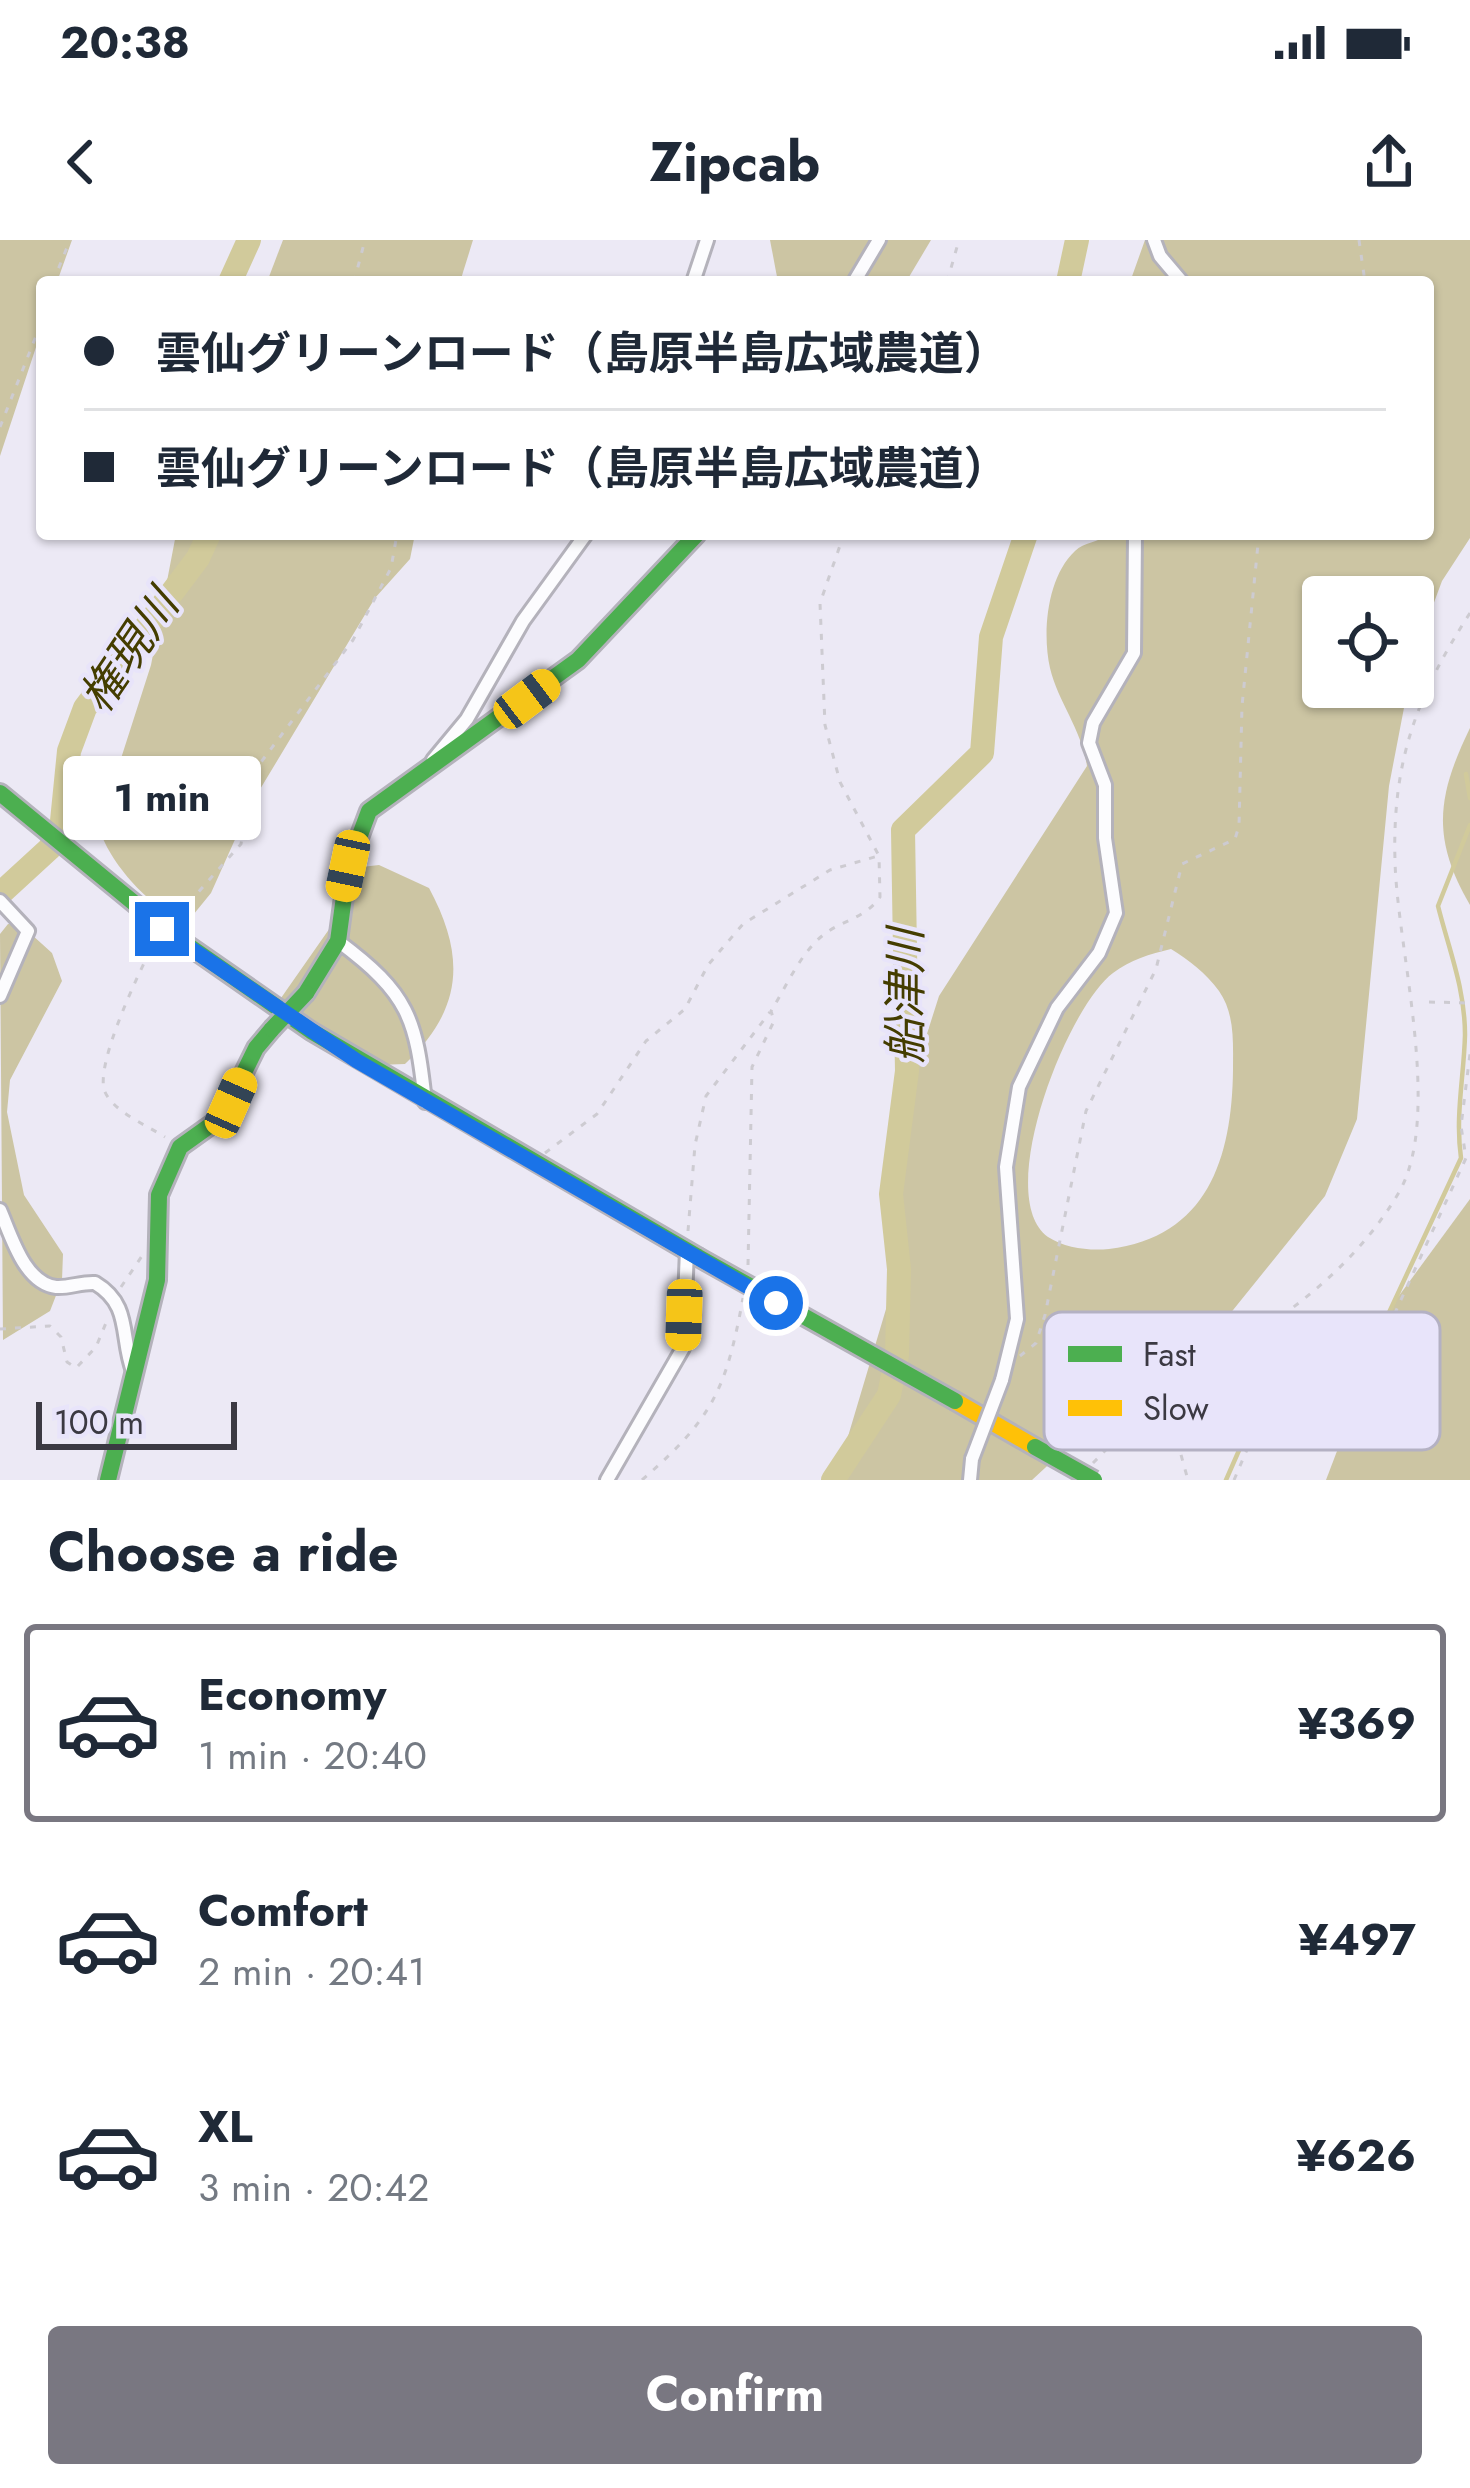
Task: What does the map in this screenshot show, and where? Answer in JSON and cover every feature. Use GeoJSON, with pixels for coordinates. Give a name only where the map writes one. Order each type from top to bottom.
{"type":"FeatureCollection","features":[{"type":"Feature","properties":{"kind":"street"},"geometry":{"type":"LineString","coordinates":[[695,276],[707,240]]}},
{"type":"Feature","properties":{"kind":"street"},"geometry":{"type":"LineString","coordinates":[[858,276],[879,240]]}},
{"type":"Feature","properties":{"kind":"street"},"geometry":{"type":"LineString","coordinates":[[1154,240],[1177,276]]}},
{"type":"Feature","properties":{"kind":"street"},"geometry":{"type":"LineString","coordinates":[[433,766],[582,540]]}},
{"type":"Feature","properties":{"kind":"street"},"geometry":{"type":"LineString","coordinates":[[108,1480],[157,1280],[160,1195],[180,1148],[222,1117],[256,1048],[306,993],[338,941],[344,914],[341,895],[358,828],[369,812],[578,660],[691,540]]}},
{"type":"Feature","properties":{"kind":"street"},"geometry":{"type":"LineString","coordinates":[[970,1480],[972,1459],[1002,1381],[1017,1319],[1006,1167],[1018,1087],[1035,1046],[1099,953],[1116,913],[1105,838],[1109,806],[1089,742],[1093,723],[1134,652],[1135,540]]}},
{"type":"Feature","properties":{"kind":"street"},"geometry":{"type":"LineString","coordinates":[[0,793],[125,901],[252,993],[425,1102],[1035,1447],[1093,1472]]}},
{"type":"Feature","properties":{"kind":"street"},"geometry":{"type":"LineString","coordinates":[[0,996],[28,931],[1,902]]}},
{"type":"Feature","properties":{"kind":"street"},"geometry":{"type":"LineString","coordinates":[[338,941],[401,1000],[418,1030],[425,1102]]}},
{"type":"Feature","properties":{"kind":"street"},"geometry":{"type":"LineString","coordinates":[[0,1210],[27,1267],[40,1280],[55,1287],[95,1283],[115,1299],[136,1375]]}},
{"type":"Feature","properties":{"kind":"street"},"geometry":{"type":"LineString","coordinates":[[607,1480],[683,1348],[693,1254]]}},
{"type":"Feature","properties":{"kind":"path"},"geometry":{"type":"LineString","coordinates":[[55,276],[70,240]]}},
{"type":"Feature","properties":{"kind":"path"},"geometry":{"type":"LineString","coordinates":[[356,276],[365,240]]}},
{"type":"Feature","properties":{"kind":"path"},"geometry":{"type":"LineString","coordinates":[[949,276],[959,240]]}},
{"type":"Feature","properties":{"kind":"path"},"geometry":{"type":"LineString","coordinates":[[1359,240],[1364,276]]}},
{"type":"Feature","properties":{"kind":"path"},"geometry":{"type":"LineString","coordinates":[[0,427],[36,336]]}},
{"type":"Feature","properties":{"kind":"path"},"geometry":{"type":"LineString","coordinates":[[180,1148],[113,1102],[104,1087],[105,1065],[150,951],[241,844],[252,774],[263,753],[302,713],[353,640],[391,568],[396,540]]}},
{"type":"Feature","properties":{"kind":"path"},"geometry":{"type":"LineString","coordinates":[[693,1254],[702,1106],[823,934],[873,908],[880,898],[879,856],[840,782],[825,725],[820,603],[842,540]]}},
{"type":"Feature","properties":{"kind":"path"},"geometry":{"type":"LineString","coordinates":[[1036,1343],[1095,1083],[1156,968],[1182,864],[1235,839],[1240,826],[1242,706],[1258,540]]}},
{"type":"Feature","properties":{"kind":"path"},"geometry":{"type":"LineString","coordinates":[[1290,1312],[1366,1242],[1401,1189],[1412,1154],[1416,1101],[1395,860],[1405,744],[1434,669],[1470,613]]}},
{"type":"Feature","properties":{"kind":"path"},"geometry":{"type":"LineString","coordinates":[[533,1162],[597,1114],[622,1085],[646,1041],[685,1009],[708,965],[743,924],[830,870],[879,856]]}},
{"type":"Feature","properties":{"kind":"path"},"geometry":{"type":"LineString","coordinates":[[1429,1002],[1464,1000]]}},
{"type":"Feature","properties":{"kind":"path"},"geometry":{"type":"LineString","coordinates":[[748,1270],[752,1067],[774,1021],[771,1011]]}},
{"type":"Feature","properties":{"kind":"path"},"geometry":{"type":"LineString","coordinates":[[1395,1312],[1466,1158],[1461,1126],[1470,1054]]}},
{"type":"Feature","properties":{"kind":"path"},"geometry":{"type":"LineString","coordinates":[[0,1329],[50,1326],[61,1337],[67,1362],[76,1367],[96,1347],[115,1299],[158,1229]]}},
{"type":"Feature","properties":{"kind":"path"},"geometry":{"type":"LineString","coordinates":[[642,1480],[709,1416],[725,1378],[744,1292]]}},
{"type":"Feature","properties":{"kind":"path"},"geometry":{"type":"LineString","coordinates":[[1093,1472],[1114,1450]]}},
{"type":"Feature","properties":{"kind":"path"},"geometry":{"type":"LineString","coordinates":[[1180,1450],[1188,1480]]}},
{"type":"Feature","properties":{"kind":"path"},"geometry":{"type":"LineString","coordinates":[[1234,1480],[1247,1450]]}},
{"type":"Feature","properties":{"kind":"shaded area"},"geometry":{"type":"Polygon","coordinates":[[[0,240],[72,240],[59,276],[36,276],[36,347],[0,456],[0,240]]]}},
{"type":"Feature","properties":{"kind":"shaded area"},"geometry":{"type":"Polygon","coordinates":[[[283,240],[473,240],[462,276],[269,276],[283,240]]]}},
{"type":"Feature","properties":{"kind":"shaded area"},"geometry":{"type":"Polygon","coordinates":[[[770,240],[931,240],[910,276],[777,276],[770,240]]]}},
{"type":"Feature","properties":{"kind":"shaded area"},"geometry":{"type":"Polygon","coordinates":[[[1145,240],[1470,240],[1470,538],[1434,603],[1434,576],[1302,576],[1302,708],[1404,708],[1389,786],[1357,1119],[1325,1196],[1231,1312],[1044,1312],[1044,1450],[1064,1450],[1032,1480],[835,1480],[889,1299],[918,1062],[939,996],[1087,766],[1048,654],[1049,606],[1066,562],[1079,548],[1098,540],[1434,540],[1434,276],[1132,276],[1145,240]],[[1171,949],[1133,961],[1095,992],[1057,1061],[1032,1145],[1028,1184],[1033,1216],[1048,1237],[1085,1249],[1142,1242],[1191,1211],[1207,1188],[1227,1134],[1233,1049],[1230,1019],[1214,984],[1171,949]]]}},
{"type":"Feature","properties":{"kind":"shaded area"},"geometry":{"type":"Polygon","coordinates":[[[175,540],[414,540],[410,559],[375,598],[250,806],[211,893],[189,920],[161,908],[134,884],[99,827],[151,665],[175,540]]]}},
{"type":"Feature","properties":{"kind":"shaded area"},"geometry":{"type":"Polygon","coordinates":[[[1470,728],[1470,905],[1449,859],[1443,817],[1451,775],[1470,728]]]}},
{"type":"Feature","properties":{"kind":"shaded area"},"geometry":{"type":"Polygon","coordinates":[[[379,865],[429,888],[453,960],[448,1002],[438,1023],[405,1064],[377,1065],[285,1015],[281,998],[339,915],[353,868],[379,865]]]}},
{"type":"Feature","properties":{"kind":"shaded area"},"geometry":{"type":"Polygon","coordinates":[[[8,924],[21,925],[52,953],[62,981],[10,1080],[7,1112],[24,1195],[63,1254],[62,1280],[50,1311],[3,1340],[0,934],[8,924]]]}},
{"type":"Feature","properties":{"kind":"shaded area"},"geometry":{"type":"Polygon","coordinates":[[[1470,1199],[1470,1480],[1326,1480],[1337,1450],[1440,1450],[1440,1312],[1390,1312],[1470,1199]]]}},
{"type":"Feature","properties":{"kind":"waterway","name":"権現川"},"geometry":{"type":"LineString","coordinates":[[233,276],[249,240]]}},
{"type":"Feature","properties":{"kind":"waterway","name":"船津川"},"geometry":{"type":"LineString","coordinates":[[1069,276],[1077,240]]}},
{"type":"Feature","properties":{"kind":"waterway","name":"権現川"},"geometry":{"type":"LineString","coordinates":[[0,894],[49,849],[61,831],[69,751],[85,708],[198,558],[206,540]]}},
{"type":"Feature","properties":{"kind":"waterway","name":"船津川"},"geometry":{"type":"LineString","coordinates":[[833,1480],[889,1395],[897,1355],[899,1269],[891,1194],[907,1071],[903,830],[982,753],[991,637],[1024,540]]}},
{"type":"Feature","properties":{"kind":"waterway"},"geometry":{"type":"LineString","coordinates":[[1466,774],[1470,798]]}},
{"type":"Feature","properties":{"kind":"waterway"},"geometry":{"type":"LineString","coordinates":[[1389,1312],[1461,1158],[1464,1018],[1438,906],[1470,825]]}},
{"type":"Feature","properties":{"kind":"waterway"},"geometry":{"type":"LineString","coordinates":[[1226,1480],[1239,1450]]}},
{"type":"Feature","properties":{"kind":"traffic: fast"},"geometry":{"type":"LineString","coordinates":[[306,993],[338,941],[348,867],[369,811],[578,660],[691,540]]}},
{"type":"Feature","properties":{"kind":"traffic: fast"},"geometry":{"type":"LineString","coordinates":[[0,793],[173,935],[311,1031],[698,1257]]}},
{"type":"Feature","properties":{"kind":"traffic: fast"},"geometry":{"type":"LineString","coordinates":[[272,1029],[306,993]]}},
{"type":"Feature","properties":{"kind":"traffic: fast"},"geometry":{"type":"LineString","coordinates":[[108,1480],[157,1280],[159,1195],[180,1147],[222,1117],[256,1048],[272,1029]]}},
{"type":"Feature","properties":{"kind":"traffic: fast"},"geometry":{"type":"LineString","coordinates":[[698,1257],[955,1401]]}},
{"type":"Feature","properties":{"kind":"traffic: fast"},"geometry":{"type":"LineString","coordinates":[[1035,1447],[1094,1480]]}},
{"type":"Feature","properties":{"kind":"traffic: slow"},"geometry":{"type":"LineString","coordinates":[[955,1401],[1035,1447]]}},
{"type":"Feature","properties":{"kind":"route"},"geometry":{"type":"LineString","coordinates":[[162,929],[357,1061],[776,1303]]}}]}
